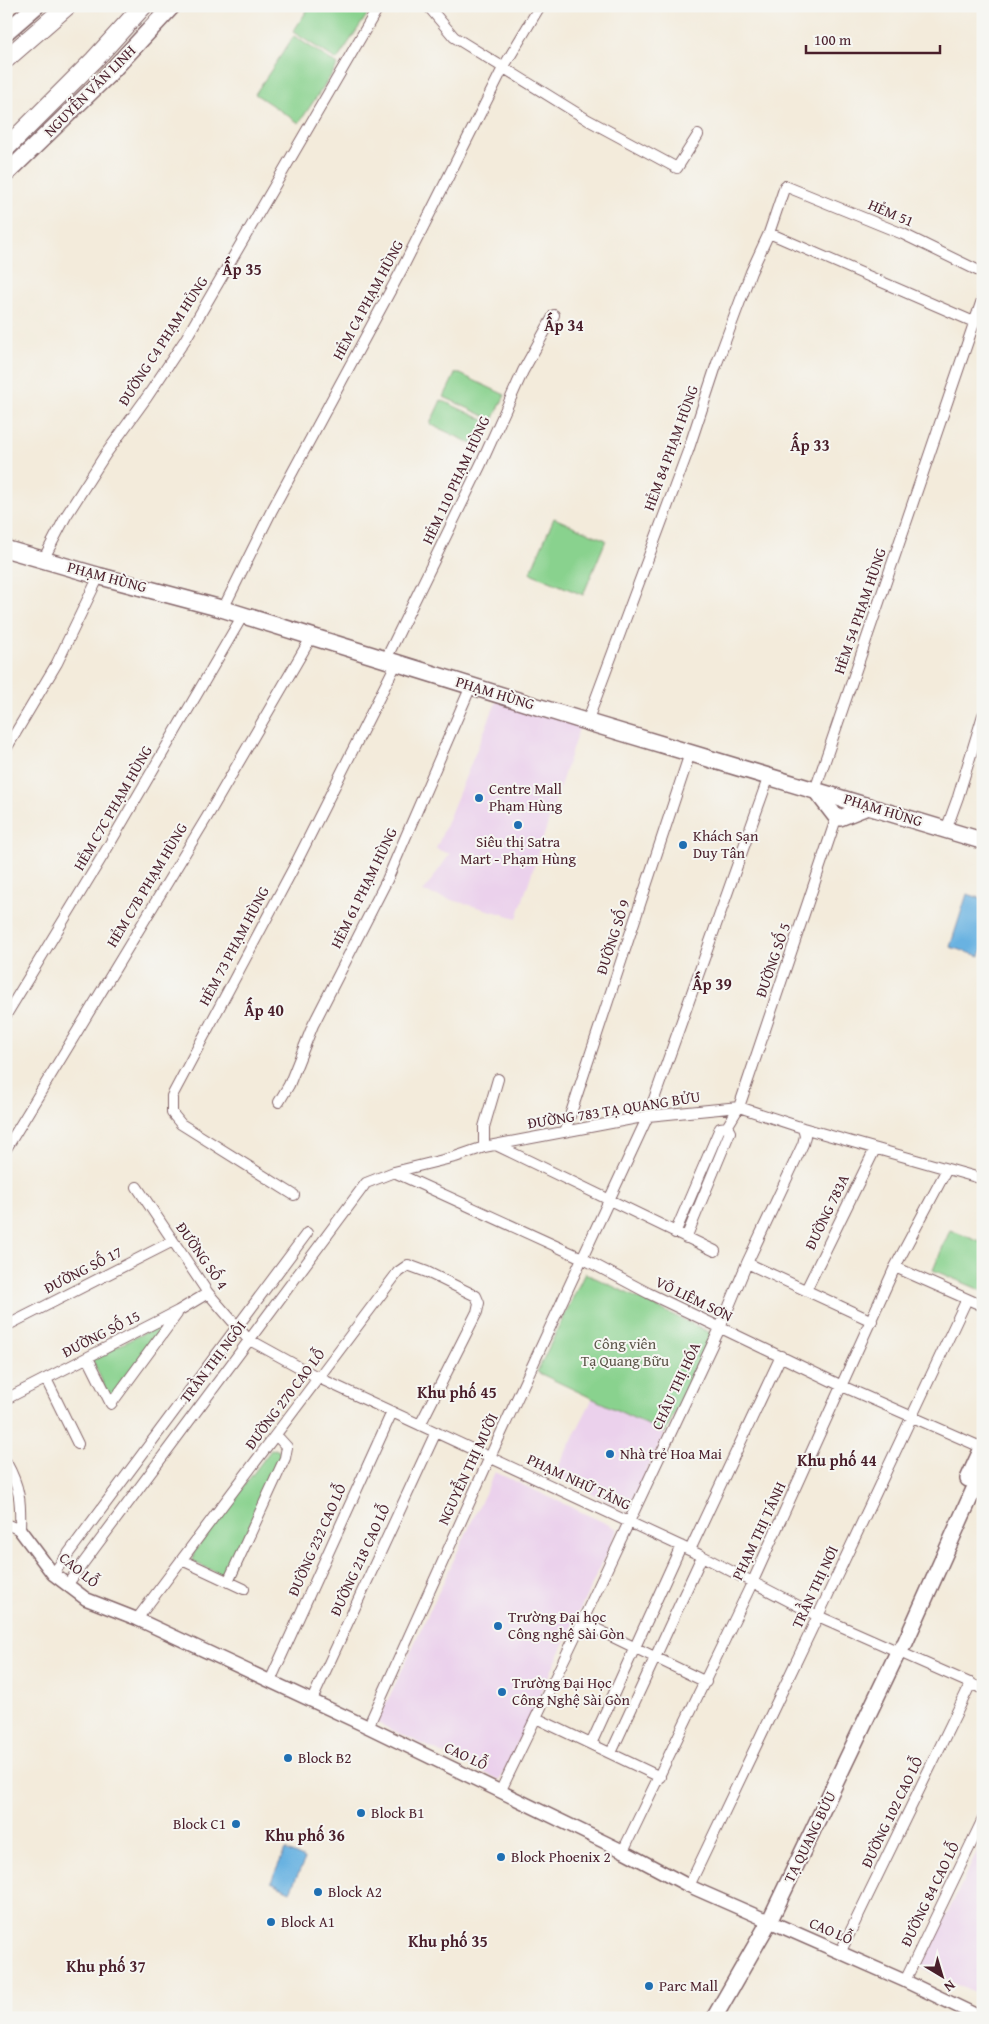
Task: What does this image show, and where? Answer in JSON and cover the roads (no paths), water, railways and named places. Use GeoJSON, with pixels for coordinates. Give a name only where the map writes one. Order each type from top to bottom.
{"type":"FeatureCollection","features":[{"type":"Feature","properties":{"kind":"highway"},"geometry":{"type":"LineString","coordinates":[[6,59],[67,6]]}},
{"type":"Feature","properties":{"kind":"highway","name":"NGUYỄN VĂN LINH"},"geometry":{"type":"LineString","coordinates":[[6,148],[94,60],[143,6]]}},
{"type":"Feature","properties":{"kind":"main road"},"geometry":{"type":"LineString","coordinates":[[6,32],[36,6]]}},
{"type":"Feature","properties":{"kind":"main road","name":"NGUYỄN VĂN LINH"},"geometry":{"type":"LineString","coordinates":[[6,174],[107,76],[172,6]]}},
{"type":"Feature","properties":{"kind":"main road","name":"PHẠM HÙNG"},"geometry":{"type":"LineString","coordinates":[[6,549],[224,609],[983,842]]}},
{"type":"Feature","properties":{"kind":"main road"},"geometry":{"type":"LineString","coordinates":[[815,790],[837,819],[870,806]]}},
{"type":"Feature","properties":{"kind":"main road","name":"TẠ QUANG BỬU"},"geometry":{"type":"LineString","coordinates":[[898,1652],[896,1638],[982,1447]]}},
{"type":"Feature","properties":{"kind":"main road","name":"TẠ QUANG BỬU"},"geometry":{"type":"LineString","coordinates":[[714,2018],[769,1922],[898,1652],[905,1643],[983,1469]]}},
{"type":"Feature","properties":{"kind":"street","name":"ĐƯỜNG C4 PHẠM HỦNG"},"geometry":{"type":"LineString","coordinates":[[43,560],[66,516],[105,455],[185,340],[379,6]]}},
{"type":"Feature","properties":{"kind":"street"},"geometry":{"type":"LineString","coordinates":[[428,6],[454,37],[588,120],[678,168],[698,134]]}},
{"type":"Feature","properties":{"kind":"street","name":"HẺM C4 PHẠM HÙNG"},"geometry":{"type":"LineString","coordinates":[[224,609],[271,512],[401,271],[503,68],[540,6]]}},
{"type":"Feature","properties":{"kind":"street","name":"HẺM 84 PHẠM HÙNG"},"geometry":{"type":"LineString","coordinates":[[587,722],[688,451],[717,363],[749,277],[769,233],[785,186]]}},
{"type":"Feature","properties":{"kind":"street","name":"HẺM 51"},"geometry":{"type":"LineString","coordinates":[[785,186],[903,234],[983,273]]}},
{"type":"Feature","properties":{"kind":"street"},"geometry":{"type":"LineString","coordinates":[[769,233],[974,322]]}},
{"type":"Feature","properties":{"kind":"street","name":"HẺM 54 PHẠM HÙNG"},"geometry":{"type":"LineString","coordinates":[[815,790],[983,297]]}},
{"type":"Feature","properties":{"kind":"street","name":"HẺM 110 PHẠM HÙNG"},"geometry":{"type":"LineString","coordinates":[[391,661],[524,371],[554,316]]}},
{"type":"Feature","properties":{"kind":"street"},"geometry":{"type":"LineString","coordinates":[[6,749],[57,663],[99,576]]}},
{"type":"Feature","properties":{"kind":"street","name":"HẺM C7C PHẠM HÙNG"},"geometry":{"type":"LineString","coordinates":[[6,1015],[106,852],[243,615]]}},
{"type":"Feature","properties":{"kind":"street","name":"HẺM C7B PHẠM HÙNG"},"geometry":{"type":"LineString","coordinates":[[6,1149],[202,825],[312,636]]}},
{"type":"Feature","properties":{"kind":"street","name":"HẺM 73 PHẠM HÙNG"},"geometry":{"type":"LineString","coordinates":[[294,1195],[181,1124],[172,1113],[172,1096],[294,867],[391,661]]}},
{"type":"Feature","properties":{"kind":"street","name":"HẺM 61 PHẠM HÙNG"},"geometry":{"type":"LineString","coordinates":[[279,1102],[289,1084],[313,1025],[387,880],[471,686]]}},
{"type":"Feature","properties":{"kind":"street"},"geometry":{"type":"LineString","coordinates":[[946,830],[983,715]]}},
{"type":"Feature","properties":{"kind":"street","name":"ĐƯỜNG SỐ 9"},"geometry":{"type":"LineString","coordinates":[[565,1131],[690,753]]}},
{"type":"Feature","properties":{"kind":"street","name":"NGUYỄN THỊ MƯỜI"},"geometry":{"type":"LineString","coordinates":[[368,1727],[490,1457],[648,1116],[769,776]]}},
{"type":"Feature","properties":{"kind":"street","name":"ĐƯỜNG SỐ 5"},"geometry":{"type":"LineString","coordinates":[[675,1233],[720,1128],[727,1127],[740,1107],[837,819],[843,814],[842,798]]}},
{"type":"Feature","properties":{"kind":"street"},"geometry":{"type":"LineString","coordinates":[[484,1146],[484,1127],[498,1079]]}},
{"type":"Feature","properties":{"kind":"street","name":"ĐƯỜNG 783 TẠ QUANG BỬU"},"geometry":{"type":"LineString","coordinates":[[394,1172],[455,1157],[484,1146],[648,1116],[740,1107],[803,1128],[983,1180]]}},
{"type":"Feature","properties":{"kind":"street"},"geometry":{"type":"LineString","coordinates":[[686,1238],[730,1132],[727,1127]]}},
{"type":"Feature","properties":{"kind":"street","name":"CHÂU THỊ HÓA"},"geometry":{"type":"LineString","coordinates":[[501,1790],[720,1328],[803,1144],[805,1136],[803,1128]]}},
{"type":"Feature","properties":{"kind":"street"},"geometry":{"type":"LineString","coordinates":[[496,1145],[608,1201],[715,1251]]}},
{"type":"Feature","properties":{"kind":"street","name":"ĐƯỜNG 783A"},"geometry":{"type":"LineString","coordinates":[[806,1290],[875,1149]]}},
{"type":"Feature","properties":{"kind":"street","name":"PHẠM THỊ TÁNH"},"geometry":{"type":"LineString","coordinates":[[623,1851],[706,1682],[895,1267],[947,1169]]}},
{"type":"Feature","properties":{"kind":"street","name":"VÕ LIÊM SƠN"},"geometry":{"type":"LineString","coordinates":[[394,1172],[582,1258],[648,1293],[842,1386],[982,1447]]}},
{"type":"Feature","properties":{"kind":"street","name":"TRẦN THỊ NGÔI"},"geometry":{"type":"LineString","coordinates":[[67,1585],[248,1339],[366,1183],[394,1172]]}},
{"type":"Feature","properties":{"kind":"street","name":"ĐƯỜNG SỐ 4"},"geometry":{"type":"LineString","coordinates":[[137,1187],[208,1293],[248,1339]]}},
{"type":"Feature","properties":{"kind":"street","name":"TRẦN THỊ NGÔI"},"geometry":{"type":"LineString","coordinates":[[53,1574],[307,1233]]}},
{"type":"Feature","properties":{"kind":"street","name":"ĐƯỜNG SỐ 17"},"geometry":{"type":"LineString","coordinates":[[6,1326],[173,1241]]}},
{"type":"Feature","properties":{"kind":"street"},"geometry":{"type":"LineString","coordinates":[[748,1263],[872,1321]]}},
{"type":"Feature","properties":{"kind":"street","name":"ĐƯỜNG 270 CAO LỖ"},"geometry":{"type":"LineString","coordinates":[[137,1619],[403,1267],[408,1266],[427,1272],[476,1296],[479,1303],[477,1312],[420,1425]]}},
{"type":"Feature","properties":{"kind":"street"},"geometry":{"type":"LineString","coordinates":[[895,1267],[983,1306]]}},
{"type":"Feature","properties":{"kind":"street","name":"ĐƯỜNG SỐ 15"},"geometry":{"type":"LineString","coordinates":[[6,1399],[178,1312],[208,1293]]}},
{"type":"Feature","properties":{"kind":"street","name":"TRẦN THỊ NƠI"},"geometry":{"type":"LineString","coordinates":[[688,1886],[818,1616],[967,1299]]}},
{"type":"Feature","properties":{"kind":"street"},"geometry":{"type":"LineString","coordinates":[[88,1358],[111,1404],[178,1312]]}},
{"type":"Feature","properties":{"kind":"street","name":"PHẠM NHỮ TĂNG"},"geometry":{"type":"LineString","coordinates":[[248,1339],[319,1378],[702,1556],[818,1616],[983,1690]]}},
{"type":"Feature","properties":{"kind":"street"},"geometry":{"type":"LineString","coordinates":[[591,1744],[635,1648],[780,1356]]}},
{"type":"Feature","properties":{"kind":"street"},"geometry":{"type":"LineString","coordinates":[[46,1379],[78,1444]]}},
{"type":"Feature","properties":{"kind":"street","name":"ĐƯỜNG 232 CAO LỖ"},"geometry":{"type":"LineString","coordinates":[[270,1681],[392,1412]]}},
{"type":"Feature","properties":{"kind":"street","name":"ĐƯỜNG 218 CAO LỖ"},"geometry":{"type":"LineString","coordinates":[[312,1700],[436,1432]]}},
{"type":"Feature","properties":{"kind":"street"},"geometry":{"type":"LineString","coordinates":[[228,1582],[285,1458],[287,1447],[276,1435]]}},
{"type":"Feature","properties":{"kind":"street"},"geometry":{"type":"LineString","coordinates":[[6,1462],[17,1482],[21,1507],[20,1530],[6,1524]]}},
{"type":"Feature","properties":{"kind":"street","name":"CAO LỖ"},"geometry":{"type":"LineString","coordinates":[[20,1530],[53,1574],[86,1599],[137,1619],[501,1790],[688,1886],[905,1981],[982,2018]]}},
{"type":"Feature","properties":{"kind":"street"},"geometry":{"type":"LineString","coordinates":[[611,1753],[702,1556]]}},
{"type":"Feature","properties":{"kind":"street"},"geometry":{"type":"LineString","coordinates":[[182,1560],[244,1589]]}},
{"type":"Feature","properties":{"kind":"street"},"geometry":{"type":"LineString","coordinates":[[582,1622],[706,1682]]}},
{"type":"Feature","properties":{"kind":"street","name":"ĐƯỜNG 102 CAO LỖ"},"geometry":{"type":"LineString","coordinates":[[840,1953],[971,1683]]}},
{"type":"Feature","properties":{"kind":"street"},"geometry":{"type":"LineString","coordinates":[[536,1718],[660,1777]]}},
{"type":"Feature","properties":{"kind":"street","name":"ĐƯỜNG 84 CAO LỖ"},"geometry":{"type":"LineString","coordinates":[[905,1981],[983,1819]]}},
{"type":"Feature","properties":{"kind":"water"},"geometry":{"type":"Polygon","coordinates":[[[967,894],[983,899],[983,948],[980,956],[950,947],[967,894]]]}},
{"type":"Feature","properties":{"kind":"water"},"geometry":{"type":"Polygon","coordinates":[[[285,1850],[305,1859],[290,1891],[271,1882],[285,1850]]]}},
{"type":"Feature","properties":{"kind":"place","name":"Centre Mall Phạm Hùng"},"geometry":{"type":"Point","coordinates":[479,798]}},
{"type":"Feature","properties":{"kind":"place","name":"Siêu thị Satra Mart - Phạm Hùng"},"geometry":{"type":"Point","coordinates":[518,825]}},
{"type":"Feature","properties":{"kind":"place","name":"Khách Sạn Duy Tân"},"geometry":{"type":"Point","coordinates":[683,845]}},
{"type":"Feature","properties":{"kind":"place","name":"Nhà trẻ Hoa Mai"},"geometry":{"type":"Point","coordinates":[610,1454]}},
{"type":"Feature","properties":{"kind":"place","name":"Trường Đại học Công nghệ Sài Gòn"},"geometry":{"type":"Point","coordinates":[498,1626]}},
{"type":"Feature","properties":{"kind":"place","name":"Trường Đại Học Công Nghệ Sài Gòn"},"geometry":{"type":"Point","coordinates":[502,1692]}},
{"type":"Feature","properties":{"kind":"place","name":"Block B2"},"geometry":{"type":"Point","coordinates":[288,1758]}},
{"type":"Feature","properties":{"kind":"place","name":"Block B1"},"geometry":{"type":"Point","coordinates":[361,1813]}},
{"type":"Feature","properties":{"kind":"place","name":"Block C1"},"geometry":{"type":"Point","coordinates":[236,1824]}},
{"type":"Feature","properties":{"kind":"place","name":"Block Phoenix 2"},"geometry":{"type":"Point","coordinates":[501,1857]}},
{"type":"Feature","properties":{"kind":"place","name":"Block A2"},"geometry":{"type":"Point","coordinates":[318,1892]}},
{"type":"Feature","properties":{"kind":"place","name":"Block A1"},"geometry":{"type":"Point","coordinates":[271,1922]}},
{"type":"Feature","properties":{"kind":"place","name":"Parc Mall"},"geometry":{"type":"Point","coordinates":[649,1986]}},
{"type":"Feature","properties":{"kind":"district","name":"Ấp 35"},"geometry":{"type":"Point","coordinates":[242,269]}},
{"type":"Feature","properties":{"kind":"district","name":"Ấp 34"},"geometry":{"type":"Point","coordinates":[564,325]}},
{"type":"Feature","properties":{"kind":"district","name":"Ấp 33"},"geometry":{"type":"Point","coordinates":[810,445]}},
{"type":"Feature","properties":{"kind":"district","name":"Ấp 39"},"geometry":{"type":"Point","coordinates":[712,984]}},
{"type":"Feature","properties":{"kind":"district","name":"Ấp 40"},"geometry":{"type":"Point","coordinates":[264,1010]}},
{"type":"Feature","properties":{"kind":"district","name":"Khu phố 45"},"geometry":{"type":"Point","coordinates":[457,1392]}},
{"type":"Feature","properties":{"kind":"district","name":"Khu phố 44"},"geometry":{"type":"Point","coordinates":[837,1460]}},
{"type":"Feature","properties":{"kind":"district","name":"Khu phố 36"},"geometry":{"type":"Point","coordinates":[305,1835]}},
{"type":"Feature","properties":{"kind":"district","name":"Khu phố 35"},"geometry":{"type":"Point","coordinates":[448,1941]}},
{"type":"Feature","properties":{"kind":"district","name":"Khu phố 37"},"geometry":{"type":"Point","coordinates":[106,1966]}},
{"type":"Feature","properties":{"kind":"park label","name":"Công viên Tạ Quang Bữu"},"geometry":{"type":"Point","coordinates":[625,1352]}}]}
